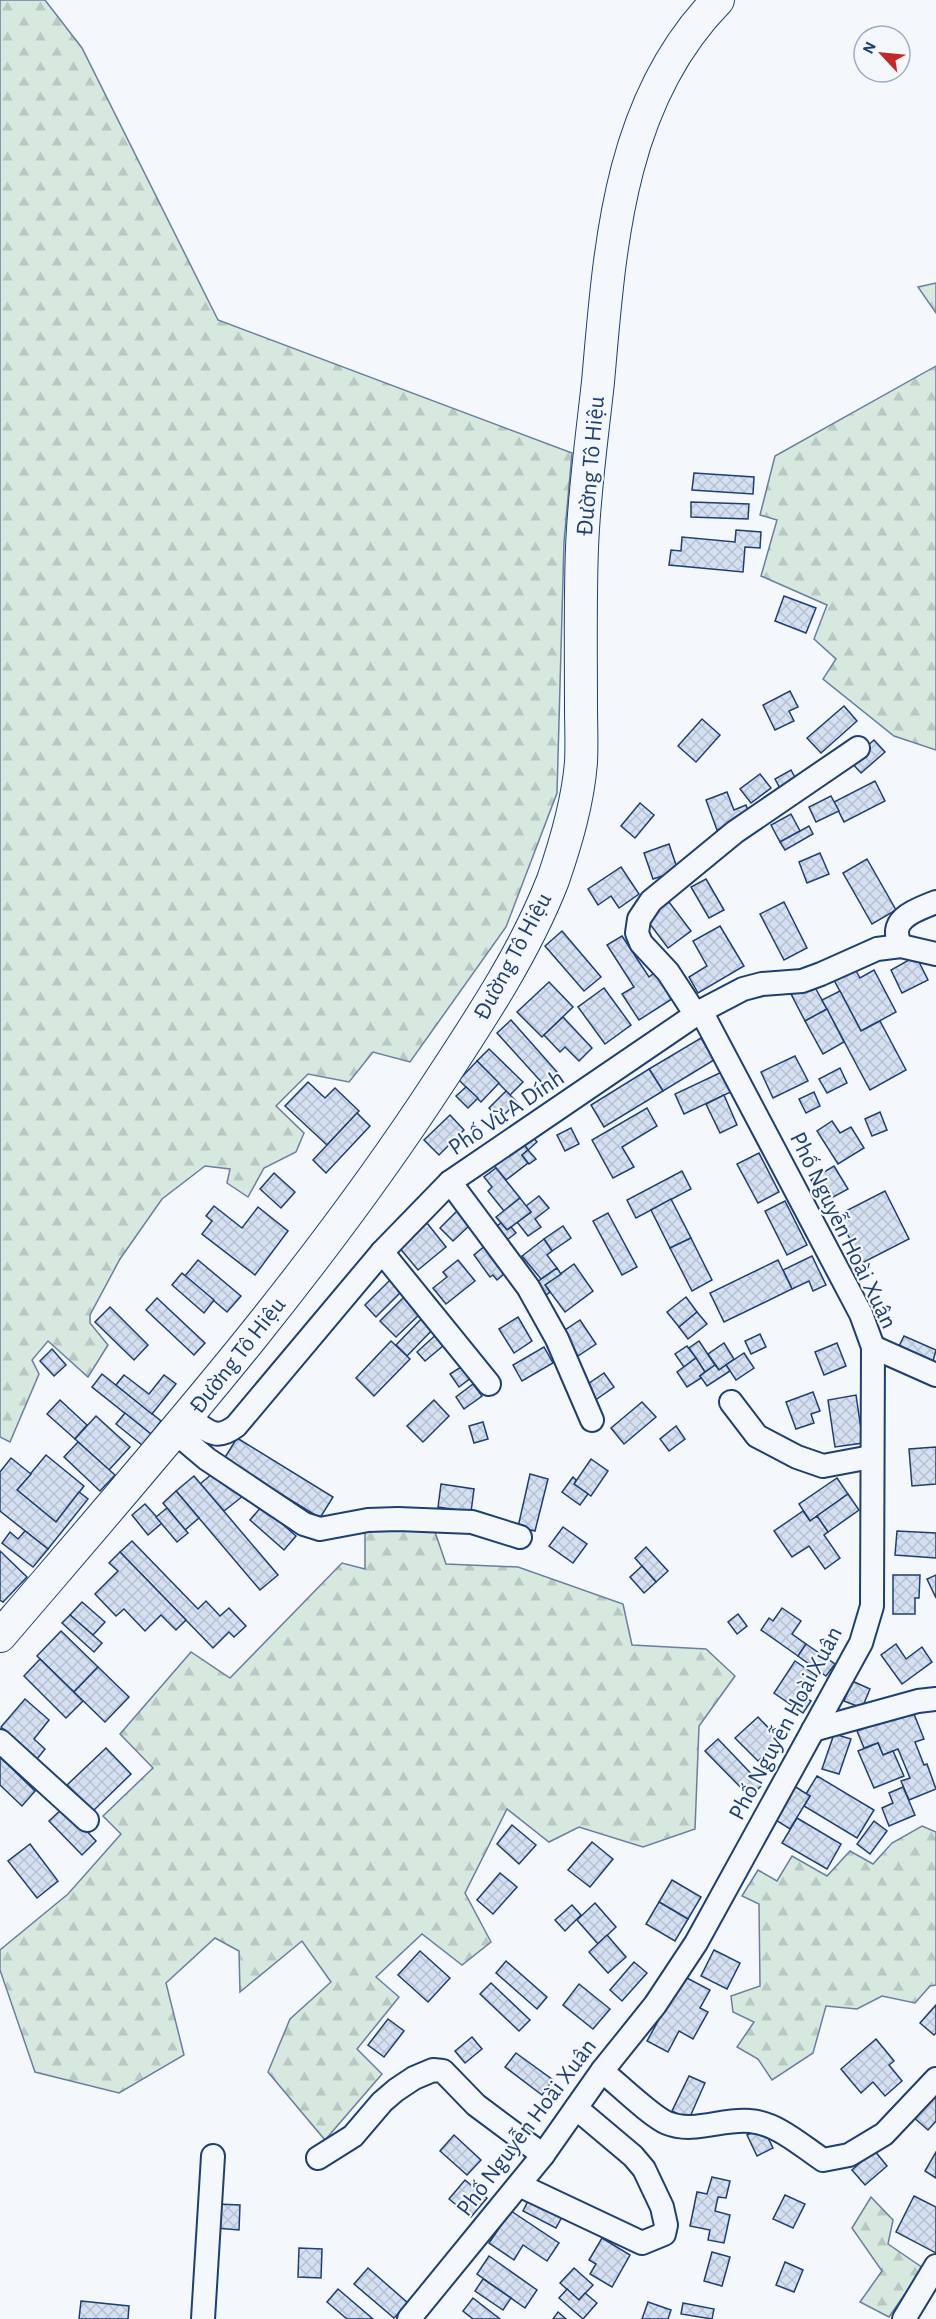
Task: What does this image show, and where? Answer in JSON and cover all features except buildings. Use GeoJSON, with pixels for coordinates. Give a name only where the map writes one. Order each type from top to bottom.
{"type":"FeatureCollection","features":[{"type":"Feature","properties":{"kind":"highway","name":"Đường Tô Hiệu"},"geometry":{"type":"LineString","coordinates":[[0,1636],[181,1425],[377,1174],[407,1131],[527,939],[552,881],[570,825],[581,764],[582,547],[608,272],[622,187],[637,134],[660,83],[681,45],[718,0]]}},
{"type":"Feature","properties":{"kind":"street","name":"Phố Nguyễn Hoài Xuân"},"geometry":{"type":"LineString","coordinates":[[409,2319],[543,2155],[602,2071],[655,2005],[696,1943],[861,1643],[872,1606],[873,1347],[861,1314],[699,1013],[668,972],[641,943],[637,933],[639,919],[651,901],[735,832],[858,748]]}},
{"type":"Feature","properties":{"kind":"street"},"geometry":{"type":"LineString","coordinates":[[901,946],[896,936],[897,926],[909,913],[936,902]]}},
{"type":"Feature","properties":{"kind":"street","name":"Phố Vừ A Dính"},"geometry":{"type":"LineString","coordinates":[[181,1425],[214,1434],[225,1434],[236,1426],[382,1252],[450,1182],[699,1013],[743,989],[762,984],[802,981],[877,949],[901,946],[936,954]]}},
{"type":"Feature","properties":{"kind":"street"},"geometry":{"type":"LineString","coordinates":[[450,1182],[528,1287],[557,1339],[592,1420]]}},
{"type":"Feature","properties":{"kind":"street"},"geometry":{"type":"LineString","coordinates":[[382,1252],[489,1384]]}},
{"type":"Feature","properties":{"kind":"street"},"geometry":{"type":"LineString","coordinates":[[873,1347],[936,1375]]}},
{"type":"Feature","properties":{"kind":"street"},"geometry":{"type":"LineString","coordinates":[[731,1402],[758,1436],[797,1457],[823,1466],[871,1457]]}},
{"type":"Feature","properties":{"kind":"street"},"geometry":{"type":"LineString","coordinates":[[181,1425],[227,1472],[304,1524],[320,1529],[368,1520],[472,1522],[520,1537]]}},
{"type":"Feature","properties":{"kind":"street"},"geometry":{"type":"LineString","coordinates":[[813,1730],[918,1701],[936,1699]]}},
{"type":"Feature","properties":{"kind":"street"},"geometry":{"type":"LineString","coordinates":[[0,1740],[87,1820]]}},
{"type":"Feature","properties":{"kind":"street"},"geometry":{"type":"LineString","coordinates":[[318,2158],[353,2136],[382,2102],[396,2090],[414,2078],[434,2070],[443,2071],[476,2105],[543,2155]]}},
{"type":"Feature","properties":{"kind":"street"},"geometry":{"type":"LineString","coordinates":[[602,2071],[655,2116],[668,2124],[699,2126],[737,2120],[753,2121],[778,2131],[823,2160],[849,2155],[884,2134],[936,2079]]}},
{"type":"Feature","properties":{"kind":"street"},"geometry":{"type":"LineString","coordinates":[[519,2184],[599,2221],[631,2240],[642,2243],[664,2234],[666,2225],[662,2206],[644,2169],[633,2156],[576,2108]]}},
{"type":"Feature","properties":{"kind":"street"},"geometry":{"type":"LineString","coordinates":[[203,2319],[213,2156]]}},
{"type":"Feature","properties":{"kind":"street"},"geometry":{"type":"LineString","coordinates":[[904,2319],[936,2266]]}},
{"type":"Feature","properties":{"kind":"green space"},"geometry":{"type":"Polygon","coordinates":[[[0,0],[45,0],[82,48],[218,320],[572,453],[564,542],[557,793],[506,927],[410,1062],[373,1052],[349,1082],[308,1074],[276,1106],[304,1133],[296,1152],[264,1168],[248,1197],[227,1183],[230,1169],[205,1166],[162,1199],[120,1259],[90,1315],[90,1323],[108,1345],[88,1377],[48,1341],[32,1360],[39,1374],[10,1442],[0,1437],[0,0]]]}},
{"type":"Feature","properties":{"kind":"green space"},"geometry":{"type":"Polygon","coordinates":[[[936,283],[936,313],[918,287],[936,283]]]}},
{"type":"Feature","properties":{"kind":"green space"},"geometry":{"type":"Polygon","coordinates":[[[936,366],[936,750],[894,736],[823,679],[836,659],[814,639],[827,605],[761,576],[777,520],[760,515],[775,456],[936,366]]]}},
{"type":"Feature","properties":{"kind":"green space"},"geometry":{"type":"Polygon","coordinates":[[[365,1526],[434,1529],[446,1564],[518,1567],[623,1604],[632,1645],[706,1649],[735,1676],[699,1726],[695,1829],[643,1847],[579,1827],[549,1842],[507,1809],[465,1893],[491,1942],[462,1965],[422,1934],[376,1977],[399,1997],[357,2049],[382,2074],[325,2140],[268,2072],[290,2019],[331,1982],[302,1941],[240,1992],[239,1951],[215,1938],[166,1983],[184,2055],[119,2093],[35,2072],[0,1970],[0,1950],[68,1894],[121,1834],[103,1816],[153,1768],[120,1734],[191,1652],[230,1678],[342,1563],[365,1569],[365,1526]]]}},
{"type":"Feature","properties":{"kind":"green space"},"geometry":{"type":"Polygon","coordinates":[[[922,1826],[936,1832],[936,1985],[930,1986],[915,2003],[882,1996],[857,2009],[826,2006],[813,2053],[772,2080],[758,2059],[737,2047],[754,2022],[733,2012],[731,1996],[760,1986],[759,1904],[742,1896],[758,1870],[777,1881],[792,1856],[827,1876],[850,1851],[873,1864],[892,1843],[922,1826]]]}},
{"type":"Feature","properties":{"kind":"green space"},"geometry":{"type":"Polygon","coordinates":[[[871,2197],[893,2220],[888,2244],[923,2268],[889,2317],[860,2302],[882,2271],[852,2228],[871,2197]]]}}]}
